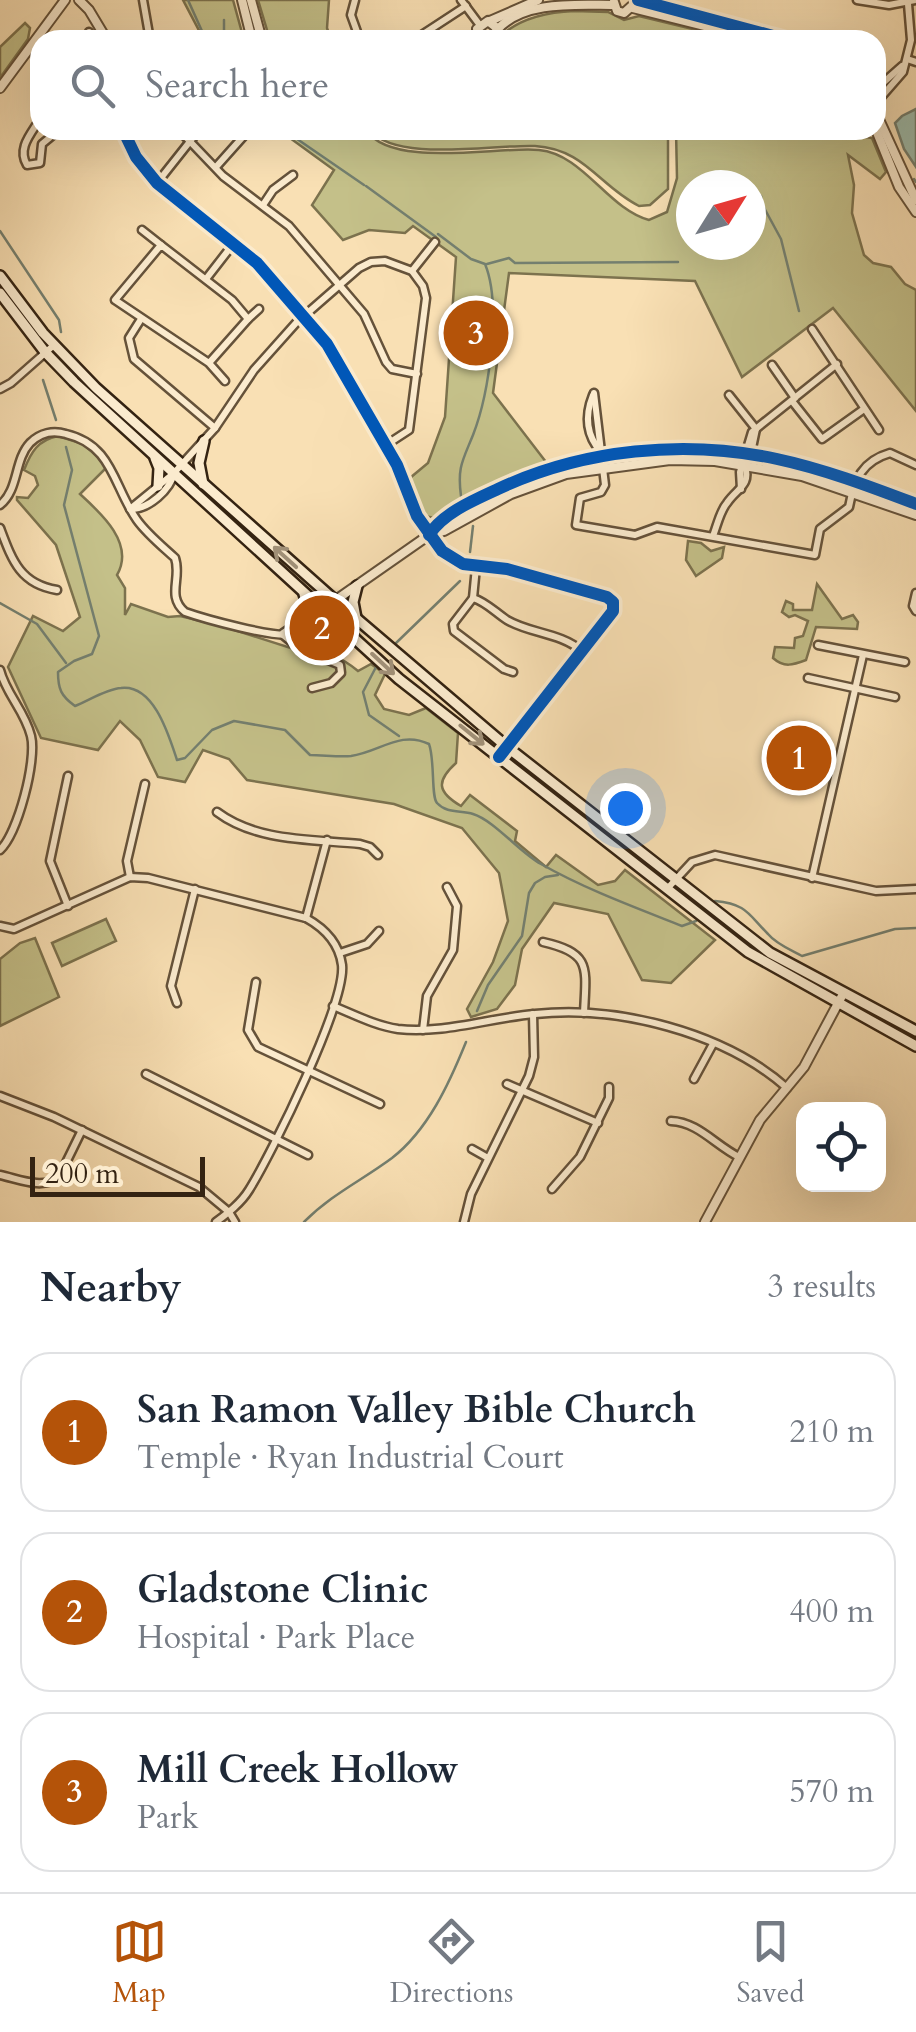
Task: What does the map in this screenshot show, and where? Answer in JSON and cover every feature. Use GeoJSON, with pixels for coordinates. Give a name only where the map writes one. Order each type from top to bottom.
{"type":"FeatureCollection","features":[{"type":"Feature","properties":{"kind":"main road"},"geometry":{"type":"LineString","coordinates":[[0,276],[49,348],[399,679],[670,884]]}},
{"type":"Feature","properties":{"kind":"main road"},"geometry":{"type":"LineString","coordinates":[[0,293],[154,456],[203,484],[748,952],[840,999],[916,1031]]}},
{"type":"Feature","properties":{"kind":"main road"},"geometry":{"type":"LineString","coordinates":[[203,484],[199,464],[204,441]]}},
{"type":"Feature","properties":{"kind":"main road"},"geometry":{"type":"LineString","coordinates":[[154,456],[159,468],[158,486]]}},
{"type":"Feature","properties":{"kind":"main road"},"geometry":{"type":"LineString","coordinates":[[357,586],[353,602],[357,620]]}},
{"type":"Feature","properties":{"kind":"main road"},"geometry":{"type":"LineString","coordinates":[[304,591],[304,618]]}},
{"type":"Feature","properties":{"kind":"main road"},"geometry":{"type":"LineString","coordinates":[[840,999],[916,1046]]}},
{"type":"Feature","properties":{"kind":"street"},"geometry":{"type":"LineString","coordinates":[[43,30],[65,0]]}},
{"type":"Feature","properties":{"kind":"street"},"geometry":{"type":"LineString","coordinates":[[79,0],[101,30]]}},
{"type":"Feature","properties":{"kind":"street"},"geometry":{"type":"LineString","coordinates":[[143,0],[148,30]]}},
{"type":"Feature","properties":{"kind":"street"},"geometry":{"type":"LineString","coordinates":[[242,0],[250,30]]}},
{"type":"Feature","properties":{"kind":"street"},"geometry":{"type":"LineString","coordinates":[[251,0],[259,30]]}},
{"type":"Feature","properties":{"kind":"street"},"geometry":{"type":"LineString","coordinates":[[354,30],[351,15],[355,0]]}},
{"type":"Feature","properties":{"kind":"street"},"geometry":{"type":"LineString","coordinates":[[479,24],[538,0]]}},
{"type":"Feature","properties":{"kind":"street"},"geometry":{"type":"LineString","coordinates":[[857,0],[878,4],[911,2],[905,62],[900,78],[886,92]]}},
{"type":"Feature","properties":{"kind":"street"},"geometry":{"type":"LineString","coordinates":[[490,21],[497,30],[512,18],[538,9],[614,2],[624,13],[635,3]]}},
{"type":"Feature","properties":{"kind":"street"},"geometry":{"type":"LineString","coordinates":[[428,30],[464,3],[479,24],[478,30]]}},
{"type":"Feature","properties":{"kind":"street"},"geometry":{"type":"LineString","coordinates":[[635,3],[726,30]]}},
{"type":"Feature","properties":{"kind":"street"},"geometry":{"type":"LineString","coordinates":[[635,3],[747,30]]}},
{"type":"Feature","properties":{"kind":"street"},"geometry":{"type":"LineString","coordinates":[[0,88],[30,47]]}},
{"type":"Feature","properties":{"kind":"street"},"geometry":{"type":"LineString","coordinates":[[886,80],[905,62],[916,62]]}},
{"type":"Feature","properties":{"kind":"street"},"geometry":{"type":"LineString","coordinates":[[30,136],[22,157],[27,165],[40,163],[42,144],[47,140]]}},
{"type":"Feature","properties":{"kind":"street"},"geometry":{"type":"LineString","coordinates":[[886,136],[916,200]]}},
{"type":"Feature","properties":{"kind":"street"},"geometry":{"type":"LineString","coordinates":[[128,140],[157,183],[257,263],[346,372],[386,445],[410,502],[442,551],[454,560],[476,567],[506,569],[607,597],[612,602],[613,611],[499,757]]}},
{"type":"Feature","properties":{"kind":"street"},"geometry":{"type":"LineString","coordinates":[[216,166],[240,140]]}},
{"type":"Feature","properties":{"kind":"street"},"geometry":{"type":"LineString","coordinates":[[880,140],[899,186],[916,212]]}},
{"type":"Feature","properties":{"kind":"street"},"geometry":{"type":"LineString","coordinates":[[157,183],[190,142],[223,176],[289,226],[364,314],[386,362],[400,373],[417,374]]}},
{"type":"Feature","properties":{"kind":"street"},"geometry":{"type":"LineString","coordinates":[[263,205],[272,190],[293,174]]}},
{"type":"Feature","properties":{"kind":"street"},"geometry":{"type":"LineString","coordinates":[[142,230],[232,300],[248,319]]}},
{"type":"Feature","properties":{"kind":"street"},"geometry":{"type":"LineString","coordinates":[[412,271],[435,242]]}},
{"type":"Feature","properties":{"kind":"street"},"geometry":{"type":"LineString","coordinates":[[206,279],[234,243]]}},
{"type":"Feature","properties":{"kind":"street"},"geometry":{"type":"LineString","coordinates":[[162,245],[115,300],[209,363],[225,380]]}},
{"type":"Feature","properties":{"kind":"street"},"geometry":{"type":"LineString","coordinates":[[130,509],[178,469],[204,441],[254,370],[303,316],[338,282],[372,262],[412,271],[426,298],[410,430],[386,445]]}},
{"type":"Feature","properties":{"kind":"street"},"geometry":{"type":"LineString","coordinates":[[209,363],[259,309]]}},
{"type":"Feature","properties":{"kind":"street"},"geometry":{"type":"LineString","coordinates":[[141,318],[128,338],[134,359],[215,428]]}},
{"type":"Feature","properties":{"kind":"street"},"geometry":{"type":"LineString","coordinates":[[812,330],[879,430]]}},
{"type":"Feature","properties":{"kind":"street"},"geometry":{"type":"LineString","coordinates":[[0,388],[11,383],[49,348]]}},
{"type":"Feature","properties":{"kind":"street"},"geometry":{"type":"LineString","coordinates":[[713,536],[726,503],[747,481],[744,465],[756,430],[838,364]]}},
{"type":"Feature","properties":{"kind":"street"},"geometry":{"type":"LineString","coordinates":[[772,365],[822,439],[864,409]]}},
{"type":"Feature","properties":{"kind":"street"},"geometry":{"type":"LineString","coordinates":[[602,461],[587,421],[594,393],[602,461],[602,486],[601,492],[580,498],[576,525],[635,535],[657,528],[815,555],[820,528],[849,507],[853,487],[866,464],[890,453],[916,465]]}},
{"type":"Feature","properties":{"kind":"street"},"geometry":{"type":"LineString","coordinates":[[729,395],[756,430]]}},
{"type":"Feature","properties":{"kind":"street"},"geometry":{"type":"LineString","coordinates":[[0,505],[10,494],[28,446],[40,436],[56,432],[84,440],[98,450],[119,480],[139,524],[175,558],[178,564],[173,596],[184,612],[292,634],[320,616],[323,609]]}},
{"type":"Feature","properties":{"kind":"street"},"geometry":{"type":"LineString","coordinates":[[282,634],[429,535],[533,485],[602,461],[689,448],[746,454],[804,466],[916,515]]}},
{"type":"Feature","properties":{"kind":"street"},"geometry":{"type":"LineString","coordinates":[[602,461],[744,465],[916,504]]}},
{"type":"Feature","properties":{"kind":"street"},"geometry":{"type":"LineString","coordinates":[[130,509],[139,510],[172,484],[178,469]]}},
{"type":"Feature","properties":{"kind":"street"},"geometry":{"type":"LineString","coordinates":[[0,528],[4,550],[24,577],[43,588],[58,590]]}},
{"type":"Feature","properties":{"kind":"street"},"geometry":{"type":"LineString","coordinates":[[476,567],[473,598],[453,624],[454,630],[513,672]]}},
{"type":"Feature","properties":{"kind":"street"},"geometry":{"type":"LineString","coordinates":[[916,593],[916,611]]}},
{"type":"Feature","properties":{"kind":"street"},"geometry":{"type":"LineString","coordinates":[[473,598],[510,622],[568,639],[582,651]]}},
{"type":"Feature","properties":{"kind":"street"},"geometry":{"type":"LineString","coordinates":[[282,634],[298,648],[340,666],[336,680],[312,688]]}},
{"type":"Feature","properties":{"kind":"street"},"geometry":{"type":"LineString","coordinates":[[818,644],[905,662]]}},
{"type":"Feature","properties":{"kind":"street"},"geometry":{"type":"LineString","coordinates":[[812,878],[862,654]]}},
{"type":"Feature","properties":{"kind":"street"},"geometry":{"type":"LineString","coordinates":[[0,670],[7,690],[25,718],[32,749],[16,828],[0,850]]}},
{"type":"Feature","properties":{"kind":"street"},"geometry":{"type":"LineString","coordinates":[[808,678],[895,698]]}},
{"type":"Feature","properties":{"kind":"street"},"geometry":{"type":"LineString","coordinates":[[68,776],[50,861],[68,906]]}},
{"type":"Feature","properties":{"kind":"street"},"geometry":{"type":"LineString","coordinates":[[130,878],[127,861],[145,784]]}},
{"type":"Feature","properties":{"kind":"street"},"geometry":{"type":"LineString","coordinates":[[216,812],[231,822],[270,835],[360,844],[370,846],[378,855]]}},
{"type":"Feature","properties":{"kind":"street"},"geometry":{"type":"LineString","coordinates":[[306,918],[327,840]]}},
{"type":"Feature","properties":{"kind":"street"},"geometry":{"type":"LineString","coordinates":[[670,884],[692,862],[716,855],[876,891],[916,889]]}},
{"type":"Feature","properties":{"kind":"street"},"geometry":{"type":"LineString","coordinates":[[0,926],[14,929],[130,878],[148,878],[306,918],[324,930],[340,953],[342,981],[308,1072],[248,1194],[216,1222]]}},
{"type":"Feature","properties":{"kind":"street"},"geometry":{"type":"LineString","coordinates":[[423,1031],[427,996],[453,950],[457,906],[447,887]]}},
{"type":"Feature","properties":{"kind":"street"},"geometry":{"type":"LineString","coordinates":[[177,1003],[171,986],[195,889]]}},
{"type":"Feature","properties":{"kind":"street"},"geometry":{"type":"LineString","coordinates":[[340,953],[367,944],[379,930]]}},
{"type":"Feature","properties":{"kind":"street"},"geometry":{"type":"LineString","coordinates":[[543,942],[569,948],[580,956],[586,968],[584,1013]]}},
{"type":"Feature","properties":{"kind":"street"},"geometry":{"type":"LineString","coordinates":[[256,982],[248,1030],[258,1047],[380,1104]]}},
{"type":"Feature","properties":{"kind":"street"},"geometry":{"type":"LineString","coordinates":[[705,1222],[760,1120],[804,1067],[840,999]]}},
{"type":"Feature","properties":{"kind":"street"},"geometry":{"type":"LineString","coordinates":[[332,1006],[393,1029],[423,1031],[533,1014],[584,1013],[661,1024],[713,1044],[766,1072],[787,1088]]}},
{"type":"Feature","properties":{"kind":"street"},"geometry":{"type":"LineString","coordinates":[[464,1222],[464,1211],[488,1158],[524,1090],[534,1057],[533,1014]]}},
{"type":"Feature","properties":{"kind":"street"},"geometry":{"type":"LineString","coordinates":[[694,1078],[713,1044]]}},
{"type":"Feature","properties":{"kind":"street"},"geometry":{"type":"LineString","coordinates":[[146,1074],[308,1155]]}},
{"type":"Feature","properties":{"kind":"street"},"geometry":{"type":"LineString","coordinates":[[507,1084],[598,1123]]}},
{"type":"Feature","properties":{"kind":"street"},"geometry":{"type":"LineString","coordinates":[[552,1189],[580,1157],[609,1098],[610,1087]]}},
{"type":"Feature","properties":{"kind":"street"},"geometry":{"type":"LineString","coordinates":[[0,1096],[82,1130],[199,1187],[235,1222]]}},
{"type":"Feature","properties":{"kind":"street"},"geometry":{"type":"LineString","coordinates":[[670,1121],[689,1124],[718,1147],[739,1157]]}},
{"type":"Feature","properties":{"kind":"street"},"geometry":{"type":"LineString","coordinates":[[0,1175],[42,1184],[53,1182],[59,1178],[82,1130]]}},
{"type":"Feature","properties":{"kind":"street"},"geometry":{"type":"LineString","coordinates":[[472,1149],[488,1158]]}},
{"type":"Feature","properties":{"kind":"shaded area"},"geometry":{"type":"Polygon","coordinates":[[[183,0],[233,0],[241,30],[199,30],[183,0]]]}},
{"type":"Feature","properties":{"kind":"shaded area"},"geometry":{"type":"Polygon","coordinates":[[[258,0],[329,0],[328,30],[267,30],[258,0]]]}},
{"type":"Feature","properties":{"kind":"shaded area"},"geometry":{"type":"Polygon","coordinates":[[[608,12],[624,20],[639,16],[697,30],[509,30],[546,14],[608,12]]]}},
{"type":"Feature","properties":{"kind":"shaded area"},"geometry":{"type":"Polygon","coordinates":[[[25,23],[30,28],[28,39],[0,78],[0,47],[25,23]]]}},
{"type":"Feature","properties":{"kind":"shaded area"},"geometry":{"type":"Polygon","coordinates":[[[916,109],[916,167],[904,149],[895,123],[916,109]]]}},
{"type":"Feature","properties":{"kind":"shaded area"},"geometry":{"type":"Polygon","coordinates":[[[293,140],[377,140],[398,149],[421,152],[539,150],[569,161],[621,205],[649,220],[667,212],[676,181],[676,260],[766,260],[766,170],[677,170],[676,140],[873,140],[886,172],[880,179],[848,155],[854,185],[852,213],[864,255],[873,263],[891,267],[905,284],[916,290],[916,411],[833,308],[742,377],[695,281],[509,273],[493,393],[546,462],[480,491],[434,518],[425,516],[410,478],[428,463],[445,417],[456,257],[413,226],[405,233],[369,230],[343,240],[312,205],[334,170],[293,140]]]}},
{"type":"Feature","properties":{"kind":"shaded area"},"geometry":{"type":"Polygon","coordinates":[[[383,140],[668,140],[668,189],[650,205],[639,206],[579,161],[552,149],[535,146],[447,150],[401,146],[383,140]]]}},
{"type":"Feature","properties":{"kind":"shaded area"},"geometry":{"type":"Polygon","coordinates":[[[58,436],[83,444],[108,466],[80,494],[106,520],[119,541],[122,552],[117,575],[125,588],[125,615],[131,604],[168,617],[222,626],[300,651],[324,652],[358,671],[371,664],[385,674],[375,695],[384,709],[409,715],[426,708],[458,733],[456,763],[442,781],[444,791],[453,801],[461,806],[470,795],[517,831],[515,841],[546,867],[556,855],[598,885],[615,881],[625,870],[715,940],[671,983],[642,980],[608,914],[554,903],[522,949],[515,985],[497,1009],[471,1017],[467,1009],[493,962],[508,921],[499,873],[462,828],[394,804],[247,780],[229,759],[203,750],[185,782],[158,777],[140,740],[120,721],[98,750],[41,738],[8,667],[33,616],[63,631],[80,617],[56,545],[17,497],[28,498],[38,485],[35,476],[24,470],[33,452],[45,440],[58,436]]]}},
{"type":"Feature","properties":{"kind":"shaded area"},"geometry":{"type":"Polygon","coordinates":[[[688,541],[701,543],[711,551],[724,547],[722,558],[696,576],[686,560],[688,541]]]}},
{"type":"Feature","properties":{"kind":"shaded area"},"geometry":{"type":"Polygon","coordinates":[[[817,584],[842,619],[853,615],[857,629],[816,627],[806,660],[781,663],[773,658],[775,647],[794,648],[795,638],[803,636],[808,621],[782,612],[786,601],[793,604],[793,610],[812,610],[817,584]]]}},
{"type":"Feature","properties":{"kind":"shaded area"},"geometry":{"type":"Polygon","coordinates":[[[106,919],[116,941],[62,966],[52,943],[106,919]]]}},
{"type":"Feature","properties":{"kind":"shaded area"},"geometry":{"type":"Polygon","coordinates":[[[35,938],[59,997],[0,1026],[0,959],[20,943],[35,938]]]}},
{"type":"Feature","properties":{"kind":"waterway"},"geometry":{"type":"LineString","coordinates":[[188,0],[202,30]]}},
{"type":"Feature","properties":{"kind":"waterway"},"geometry":{"type":"LineString","coordinates":[[224,20],[224,30]]}},
{"type":"Feature","properties":{"kind":"waterway"},"geometry":{"type":"LineString","coordinates":[[299,140],[364,185]]}},
{"type":"Feature","properties":{"kind":"waterway"},"geometry":{"type":"LineString","coordinates":[[366,186],[436,237]]}},
{"type":"Feature","properties":{"kind":"waterway"},"geometry":{"type":"LineString","coordinates":[[766,211],[781,239],[799,311]]}},
{"type":"Feature","properties":{"kind":"waterway"},"geometry":{"type":"LineString","coordinates":[[0,231],[59,320],[61,332]]}},
{"type":"Feature","properties":{"kind":"waterway"},"geometry":{"type":"LineString","coordinates":[[438,234],[471,259],[485,264],[493,302],[488,374],[479,418],[462,464],[461,496]]}},
{"type":"Feature","properties":{"kind":"waterway"},"geometry":{"type":"LineString","coordinates":[[487,264],[509,258],[515,263],[678,262]]}},
{"type":"Feature","properties":{"kind":"waterway"},"geometry":{"type":"LineString","coordinates":[[43,380],[56,420]]}},
{"type":"Feature","properties":{"kind":"waterway"},"geometry":{"type":"LineString","coordinates":[[66,447],[72,470],[64,505],[99,636],[92,654],[58,672],[61,692],[75,706],[115,689],[133,689],[143,694],[158,714],[177,760],[185,758],[212,730],[234,721],[285,730],[310,755],[351,756],[399,741],[419,740],[429,744],[435,799],[441,806],[481,818],[533,859],[592,890],[682,926],[696,921]]}},
{"type":"Feature","properties":{"kind":"waterway"},"geometry":{"type":"LineString","coordinates":[[470,552],[473,526]]}},
{"type":"Feature","properties":{"kind":"waterway"},"geometry":{"type":"LineString","coordinates":[[395,644],[460,581]]}},
{"type":"Feature","properties":{"kind":"waterway"},"geometry":{"type":"LineString","coordinates":[[0,603],[37,624],[66,663]]}},
{"type":"Feature","properties":{"kind":"waterway"},"geometry":{"type":"LineString","coordinates":[[376,667],[363,692],[369,715],[399,736]]}},
{"type":"Feature","properties":{"kind":"waterway"},"geometry":{"type":"LineString","coordinates":[[477,1011],[488,985],[522,936],[529,893],[535,883],[558,875]]}},
{"type":"Feature","properties":{"kind":"waterway"},"geometry":{"type":"LineString","coordinates":[[715,901],[741,907],[775,941],[802,956],[895,929],[916,928]]}},
{"type":"Feature","properties":{"kind":"waterway"},"geometry":{"type":"LineString","coordinates":[[304,1222],[405,1147],[445,1090],[466,1042]]}},
{"type":"Feature","properties":{"kind":"cycle path"},"geometry":{"type":"LineString","coordinates":[[638,0],[750,30]]}},
{"type":"Feature","properties":{"kind":"cycle path"},"geometry":{"type":"LineString","coordinates":[[128,140],[157,183],[257,263],[327,344],[397,465],[417,516],[442,551],[463,564],[507,569],[613,602],[613,611],[499,757]]}},
{"type":"Feature","properties":{"kind":"cycle path"},"geometry":{"type":"LineString","coordinates":[[429,535],[460,508],[531,475],[635,451],[707,450],[777,459],[830,473],[916,504]]}},
{"type":"Feature","properties":{"kind":"place","name":"Mill Creek Hollow"},"geometry":{"type":"Point","coordinates":[476,333]}},
{"type":"Feature","properties":{"kind":"place","name":"Gladstone Clinic"},"geometry":{"type":"Point","coordinates":[322,628]}},
{"type":"Feature","properties":{"kind":"place","name":"San Ramon Valley Bible Church"},"geometry":{"type":"Point","coordinates":[799,758]}}]}
